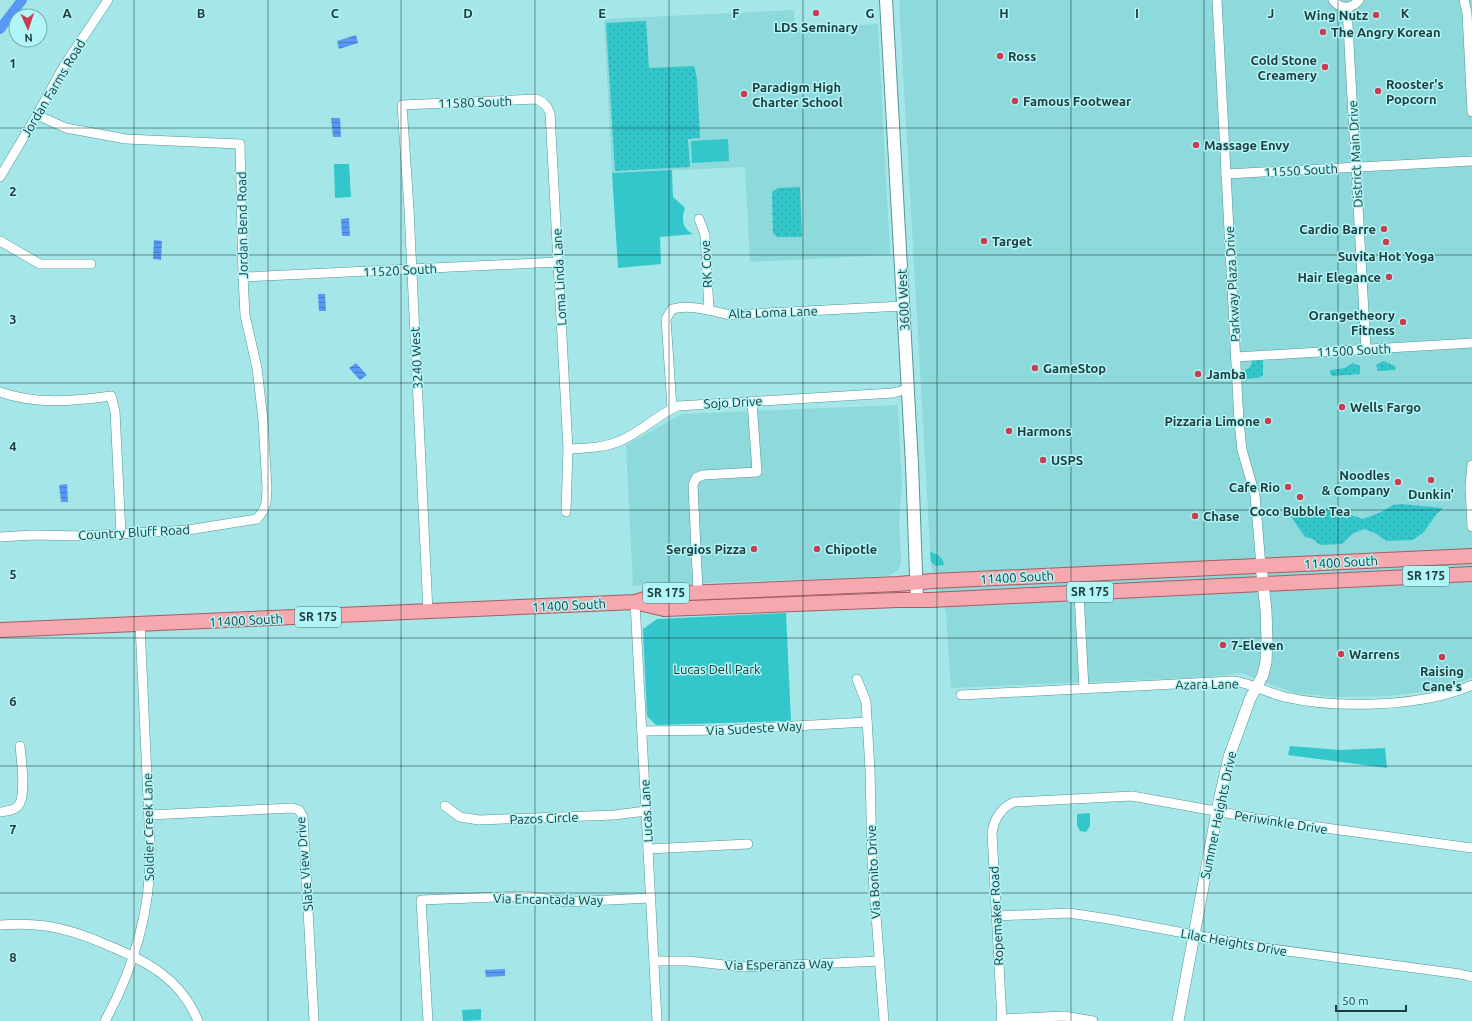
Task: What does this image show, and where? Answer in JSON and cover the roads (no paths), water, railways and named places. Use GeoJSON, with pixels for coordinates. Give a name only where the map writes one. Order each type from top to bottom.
{"type":"FeatureCollection","features":[{"type":"Feature","properties":{"kind":"main road","name":"3600 West"},"geometry":{"type":"LineString","coordinates":[[886,0],[908,389],[917,600]]}},
{"type":"Feature","properties":{"kind":"main road","name":"11400 South"},"geometry":{"type":"LineString","coordinates":[[0,630],[635,602],[662,594],[698,592],[898,584],[1157,570],[1472,556]]}},
{"type":"Feature","properties":{"kind":"main road"},"geometry":{"type":"LineString","coordinates":[[1078,593],[1079,587],[1082,585],[1145,580],[1152,577],[1157,570]]}},
{"type":"Feature","properties":{"kind":"main road"},"geometry":{"type":"LineString","coordinates":[[970,598],[1010,589],[1070,585],[1075,580],[1076,574]]}},
{"type":"Feature","properties":{"kind":"main road","name":"11400 South"},"geometry":{"type":"LineString","coordinates":[[635,602],[664,608],[917,600],[1472,574]]}},
{"type":"Feature","properties":{"kind":"street","name":"Jordan Farms Road"},"geometry":{"type":"LineString","coordinates":[[0,177],[38,115],[64,66],[108,0]]}},
{"type":"Feature","properties":{"kind":"street","name":"Parkway Plaza Drive"},"geometry":{"type":"LineString","coordinates":[[1217,0],[1242,450],[1255,495],[1261,566]]}},
{"type":"Feature","properties":{"kind":"street"},"geometry":{"type":"LineString","coordinates":[[1332,0],[1338,6],[1347,8],[1356,4],[1359,0]]}},
{"type":"Feature","properties":{"kind":"street"},"geometry":{"type":"LineString","coordinates":[[1464,0],[1467,13],[1472,112]]}},
{"type":"Feature","properties":{"kind":"street","name":"District Main Drive"},"geometry":{"type":"LineString","coordinates":[[1347,8],[1366,349]]}},
{"type":"Feature","properties":{"kind":"street","name":"11580 South"},"geometry":{"type":"LineString","coordinates":[[402,105],[536,99],[547,106]]}},
{"type":"Feature","properties":{"kind":"street","name":"3240 West"},"geometry":{"type":"LineString","coordinates":[[402,105],[412,269],[428,612]]}},
{"type":"Feature","properties":{"kind":"street","name":"Loma Linda Lane"},"geometry":{"type":"LineString","coordinates":[[547,106],[552,122],[568,449],[566,512]]}},
{"type":"Feature","properties":{"kind":"street","name":"Jordan Bend Road"},"geometry":{"type":"LineString","coordinates":[[38,115],[66,128],[126,139],[240,144],[245,315],[256,368],[263,420],[267,488],[266,503],[263,511]]}},
{"type":"Feature","properties":{"kind":"street","name":"11550 South"},"geometry":{"type":"LineString","coordinates":[[1226,174],[1472,161]]}},
{"type":"Feature","properties":{"kind":"street","name":"RK Cove"},"geometry":{"type":"LineString","coordinates":[[699,219],[705,235],[709,310]]}},
{"type":"Feature","properties":{"kind":"street"},"geometry":{"type":"LineString","coordinates":[[0,241],[40,264],[91,264]]}},
{"type":"Feature","properties":{"kind":"street","name":"11520 South"},"geometry":{"type":"LineString","coordinates":[[243,277],[558,262]]}},
{"type":"Feature","properties":{"kind":"street","name":"Alta Loma Lane"},"geometry":{"type":"LineString","coordinates":[[672,408],[666,319],[672,310],[677,308],[709,310],[730,315],[903,306]]}},
{"type":"Feature","properties":{"kind":"street","name":"11500 South"},"geometry":{"type":"LineString","coordinates":[[1236,357],[1472,343]]}},
{"type":"Feature","properties":{"kind":"street","name":"Sojo Drive"},"geometry":{"type":"LineString","coordinates":[[568,449],[596,448],[620,441],[672,408],[685,405],[893,393],[908,389]]}},
{"type":"Feature","properties":{"kind":"street"},"geometry":{"type":"LineString","coordinates":[[0,392],[17,398],[51,401],[86,400],[111,396],[115,411],[121,534]]}},
{"type":"Feature","properties":{"kind":"street"},"geometry":{"type":"LineString","coordinates":[[698,592],[693,485],[696,478],[703,475],[757,472],[752,401]]}},
{"type":"Feature","properties":{"kind":"street"},"geometry":{"type":"LineString","coordinates":[[1472,465],[1470,487],[1472,527]]}},
{"type":"Feature","properties":{"kind":"street","name":"Country Bluff Road"},"geometry":{"type":"LineString","coordinates":[[0,537],[32,535],[84,536],[188,530],[257,519],[263,511]]}},
{"type":"Feature","properties":{"kind":"street","name":"Summer Heights Drive"},"geometry":{"type":"LineString","coordinates":[[1178,1021],[1228,757],[1242,719],[1263,675],[1267,654],[1265,605],[1261,566]]}},
{"type":"Feature","properties":{"kind":"street"},"geometry":{"type":"LineString","coordinates":[[1078,593],[1084,689]]}},
{"type":"Feature","properties":{"kind":"street","name":"Lucas Lane"},"geometry":{"type":"LineString","coordinates":[[635,602],[657,1021]]}},
{"type":"Feature","properties":{"kind":"street","name":"Soldier Creek Lane"},"geometry":{"type":"LineString","coordinates":[[104,1021],[119,995],[134,956],[143,923],[149,892],[151,859],[140,624]]}},
{"type":"Feature","properties":{"kind":"street","name":"Via Bonito Drive"},"geometry":{"type":"LineString","coordinates":[[857,679],[865,699],[867,722],[872,862],[884,1021]]}},
{"type":"Feature","properties":{"kind":"street","name":"Azara Lane"},"geometry":{"type":"LineString","coordinates":[[961,695],[1225,681],[1239,682],[1277,695],[1297,699],[1324,702],[1366,703],[1419,699],[1449,694],[1472,685]]}},
{"type":"Feature","properties":{"kind":"street","name":"Via Sudeste Way"},"geometry":{"type":"LineString","coordinates":[[642,731],[723,730],[867,722]]}},
{"type":"Feature","properties":{"kind":"street"},"geometry":{"type":"LineString","coordinates":[[0,812],[10,811],[18,806],[22,798],[20,746]]}},
{"type":"Feature","properties":{"kind":"street","name":"Periwinkle Drive"},"geometry":{"type":"LineString","coordinates":[[999,813],[1011,804],[1018,802],[1125,796],[1294,824],[1472,848]]}},
{"type":"Feature","properties":{"kind":"street","name":"Pazos Circle"},"geometry":{"type":"LineString","coordinates":[[445,806],[460,817],[479,820],[614,815],[632,811],[646,811]]}},
{"type":"Feature","properties":{"kind":"street","name":"Slate View Drive"},"geometry":{"type":"LineString","coordinates":[[149,815],[292,808],[299,810],[303,817],[314,1021]]}},
{"type":"Feature","properties":{"kind":"street","name":"Ropemaker Road"},"geometry":{"type":"LineString","coordinates":[[999,813],[994,823],[992,833],[1002,1020]]}},
{"type":"Feature","properties":{"kind":"street"},"geometry":{"type":"LineString","coordinates":[[648,849],[748,844]]}},
{"type":"Feature","properties":{"kind":"street","name":"Via Encantada Way"},"geometry":{"type":"LineString","coordinates":[[428,1021],[421,900],[525,896],[566,902],[651,898]]}},
{"type":"Feature","properties":{"kind":"street","name":"Lilac Heights Drive"},"geometry":{"type":"LineString","coordinates":[[996,916],[1069,913],[1271,949],[1472,977]]}},
{"type":"Feature","properties":{"kind":"street"},"geometry":{"type":"LineString","coordinates":[[0,925],[34,925],[60,929],[87,936],[134,956],[159,971],[175,985],[188,1001],[198,1021]]}},
{"type":"Feature","properties":{"kind":"street","name":"Via Esperanza Way"},"geometry":{"type":"LineString","coordinates":[[654,961],[688,961],[743,967],[880,960]]}},
{"type":"Feature","properties":{"kind":"street"},"geometry":{"type":"LineString","coordinates":[[1002,1020],[1064,1016],[1093,1021]]}},
{"type":"Feature","properties":{"kind":"waterway"},"geometry":{"type":"LineString","coordinates":[[0,29],[22,0]]}},
{"type":"Feature","properties":{"kind":"place","name":"LDS Seminary"},"geometry":{"type":"Point","coordinates":[816,13]}},
{"type":"Feature","properties":{"kind":"place","name":"Wing Nutz"},"geometry":{"type":"Point","coordinates":[1376,15]}},
{"type":"Feature","properties":{"kind":"place","name":"The Angry Korean"},"geometry":{"type":"Point","coordinates":[1323,32]}},
{"type":"Feature","properties":{"kind":"place","name":"Ross"},"geometry":{"type":"Point","coordinates":[1000,56]}},
{"type":"Feature","properties":{"kind":"place","name":"Cold Stone Creamery"},"geometry":{"type":"Point","coordinates":[1325,67]}},
{"type":"Feature","properties":{"kind":"place","name":"Rooster's Popcorn"},"geometry":{"type":"Point","coordinates":[1378,91]}},
{"type":"Feature","properties":{"kind":"place","name":"Paradigm High Charter School"},"geometry":{"type":"Point","coordinates":[744,94]}},
{"type":"Feature","properties":{"kind":"place","name":"Famous Footwear"},"geometry":{"type":"Point","coordinates":[1015,101]}},
{"type":"Feature","properties":{"kind":"place","name":"Massage Envy"},"geometry":{"type":"Point","coordinates":[1196,145]}},
{"type":"Feature","properties":{"kind":"place","name":"Cardio Barre"},"geometry":{"type":"Point","coordinates":[1384,229]}},
{"type":"Feature","properties":{"kind":"place","name":"Target"},"geometry":{"type":"Point","coordinates":[984,241]}},
{"type":"Feature","properties":{"kind":"place","name":"Suvita Hot Yoga"},"geometry":{"type":"Point","coordinates":[1386,242]}},
{"type":"Feature","properties":{"kind":"place","name":"Hair Elegance"},"geometry":{"type":"Point","coordinates":[1389,277]}},
{"type":"Feature","properties":{"kind":"place","name":"Orangetheory Fitness"},"geometry":{"type":"Point","coordinates":[1403,322]}},
{"type":"Feature","properties":{"kind":"place","name":"GameStop"},"geometry":{"type":"Point","coordinates":[1035,368]}},
{"type":"Feature","properties":{"kind":"place","name":"Jamba"},"geometry":{"type":"Point","coordinates":[1198,374]}},
{"type":"Feature","properties":{"kind":"place","name":"Wells Fargo"},"geometry":{"type":"Point","coordinates":[1342,407]}},
{"type":"Feature","properties":{"kind":"place","name":"Pizzaria Limone"},"geometry":{"type":"Point","coordinates":[1268,421]}},
{"type":"Feature","properties":{"kind":"place","name":"Harmons"},"geometry":{"type":"Point","coordinates":[1009,431]}},
{"type":"Feature","properties":{"kind":"place","name":"USPS"},"geometry":{"type":"Point","coordinates":[1043,460]}},
{"type":"Feature","properties":{"kind":"place","name":"Dunkin'"},"geometry":{"type":"Point","coordinates":[1431,480]}},
{"type":"Feature","properties":{"kind":"place","name":"Noodles & Company"},"geometry":{"type":"Point","coordinates":[1398,482]}},
{"type":"Feature","properties":{"kind":"place","name":"Cafe Rio"},"geometry":{"type":"Point","coordinates":[1288,487]}},
{"type":"Feature","properties":{"kind":"place","name":"Coco Bubble Tea"},"geometry":{"type":"Point","coordinates":[1300,497]}},
{"type":"Feature","properties":{"kind":"place","name":"Chase"},"geometry":{"type":"Point","coordinates":[1195,516]}},
{"type":"Feature","properties":{"kind":"place","name":"Sergios Pizza"},"geometry":{"type":"Point","coordinates":[754,549]}},
{"type":"Feature","properties":{"kind":"place","name":"Chipotle"},"geometry":{"type":"Point","coordinates":[817,549]}},
{"type":"Feature","properties":{"kind":"place","name":"7-Eleven"},"geometry":{"type":"Point","coordinates":[1223,645]}},
{"type":"Feature","properties":{"kind":"place","name":"Warrens"},"geometry":{"type":"Point","coordinates":[1341,654]}},
{"type":"Feature","properties":{"kind":"place","name":"Raising Cane's"},"geometry":{"type":"Point","coordinates":[1442,657]}},
{"type":"Feature","properties":{"kind":"park label","name":"Lucas Dell Park"},"geometry":{"type":"Point","coordinates":[717,669]}}]}
